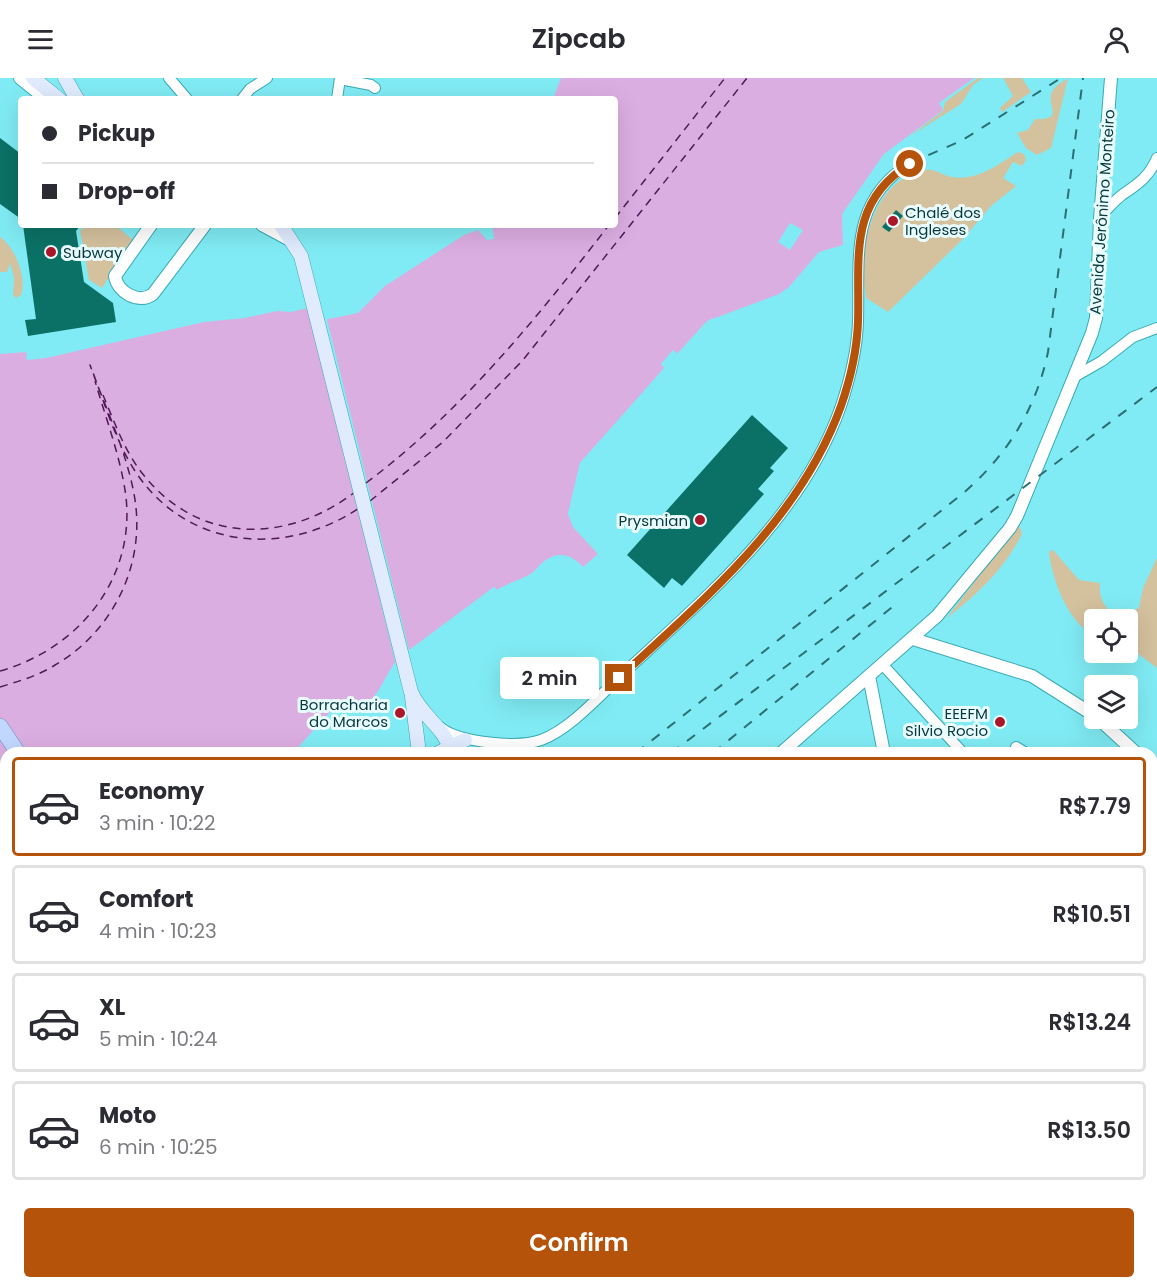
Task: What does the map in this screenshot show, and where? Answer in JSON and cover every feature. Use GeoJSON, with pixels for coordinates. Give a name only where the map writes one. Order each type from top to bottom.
{"type":"FeatureCollection","features":[{"type":"Feature","properties":{"kind":"main road"},"geometry":{"type":"LineString","coordinates":[[33,78],[55,96]]}},
{"type":"Feature","properties":{"kind":"main road"},"geometry":{"type":"LineString","coordinates":[[65,78],[75,96]]}},
{"type":"Feature","properties":{"kind":"main road"},"geometry":{"type":"LineString","coordinates":[[283,228],[297,247],[306,277],[411,692],[418,747]]}},
{"type":"Feature","properties":{"kind":"main road"},"geometry":{"type":"LineString","coordinates":[[411,692],[416,702],[438,725],[445,747]]}},
{"type":"Feature","properties":{"kind":"main road"},"geometry":{"type":"LineString","coordinates":[[0,726],[14,747]]}},
{"type":"Feature","properties":{"kind":"main road"},"geometry":{"type":"LineString","coordinates":[[453,747],[465,740]]}},
{"type":"Feature","properties":{"kind":"street"},"geometry":{"type":"LineString","coordinates":[[20,78],[42,96]]}},
{"type":"Feature","properties":{"kind":"street"},"geometry":{"type":"LineString","coordinates":[[169,78],[184,96]]}},
{"type":"Feature","properties":{"kind":"street"},"geometry":{"type":"LineString","coordinates":[[245,96],[250,88],[267,78]]}},
{"type":"Feature","properties":{"kind":"street","name":"Avenida Jerônimo Monteiro"},"geometry":{"type":"LineString","coordinates":[[788,747],[913,639],[946,606],[1014,522],[1087,345],[1097,308],[1111,78]]}},
{"type":"Feature","properties":{"kind":"street"},"geometry":{"type":"LineString","coordinates":[[337,96],[340,79],[371,85],[375,88]]}},
{"type":"Feature","properties":{"kind":"street"},"geometry":{"type":"LineString","coordinates":[[1101,215],[1120,197],[1142,182],[1151,171],[1157,158]]}},
{"type":"Feature","properties":{"kind":"street"},"geometry":{"type":"LineString","coordinates":[[529,747],[548,737],[580,713],[716,588],[768,531],[805,479],[835,422],[849,380],[858,325],[857,259],[865,216],[881,189],[910,164]]}},
{"type":"Feature","properties":{"kind":"street"},"geometry":{"type":"LineString","coordinates":[[149,228],[115,276],[117,284],[135,298],[142,300],[153,294],[203,228]]}},
{"type":"Feature","properties":{"kind":"street"},"geometry":{"type":"LineString","coordinates":[[268,228],[285,236],[297,247]]}},
{"type":"Feature","properties":{"kind":"street"},"geometry":{"type":"LineString","coordinates":[[1074,377],[1102,361],[1133,337],[1157,328]]}},
{"type":"Feature","properties":{"kind":"street"},"geometry":{"type":"LineString","coordinates":[[1087,345],[1102,361]]}},
{"type":"Feature","properties":{"kind":"street"},"geometry":{"type":"LineString","coordinates":[[913,639],[1023,672],[1084,708]]}},
{"type":"Feature","properties":{"kind":"street"},"geometry":{"type":"LineString","coordinates":[[883,665],[958,747]]}},
{"type":"Feature","properties":{"kind":"street"},"geometry":{"type":"LineString","coordinates":[[869,676],[883,747]]}},
{"type":"Feature","properties":{"kind":"street"},"geometry":{"type":"LineString","coordinates":[[438,725],[452,735],[465,740],[519,747]]}},
{"type":"Feature","properties":{"kind":"street"},"geometry":{"type":"LineString","coordinates":[[1109,729],[1129,747]]}},
{"type":"Feature","properties":{"kind":"shaded area"},"geometry":{"type":"Polygon","coordinates":[[[561,78],[974,78],[939,103],[943,110],[884,154],[842,214],[843,245],[819,252],[789,287],[779,294],[707,321],[677,354],[673,351],[661,364],[665,368],[580,463],[568,514],[573,527],[598,554],[583,567],[574,559],[564,555],[553,556],[528,575],[497,590],[494,587],[399,658],[370,701],[362,705],[351,706],[338,703],[298,747],[0,747],[0,354],[26,352],[27,360],[46,358],[204,322],[245,318],[277,311],[291,312],[312,307],[323,320],[358,313],[385,286],[464,235],[478,230],[487,240],[494,239],[492,228],[618,228],[618,96],[554,96],[561,78]]]}},
{"type":"Feature","properties":{"kind":"shaded area"},"geometry":{"type":"Polygon","coordinates":[[[978,78],[983,78],[973,85],[961,104],[910,136],[943,111],[945,102],[978,78]]]}},
{"type":"Feature","properties":{"kind":"shaded area"},"geometry":{"type":"Polygon","coordinates":[[[1003,78],[1022,78],[1031,92],[1002,112],[1000,108],[1013,96],[1003,78]]]}},
{"type":"Feature","properties":{"kind":"shaded area"},"geometry":{"type":"Polygon","coordinates":[[[1068,78],[1051,148],[1037,155],[1026,148],[1017,133],[1028,130],[1035,119],[1050,117],[1053,110],[1051,96],[1053,90],[1068,78]]]}},
{"type":"Feature","properties":{"kind":"shaded area"},"geometry":{"type":"Polygon","coordinates":[[[1018,152],[1024,154],[1026,160],[1022,166],[1013,162],[1003,178],[1016,186],[991,206],[962,240],[888,312],[866,298],[863,278],[864,259],[870,226],[876,210],[895,184],[909,175],[926,170],[933,170],[952,177],[970,177],[995,167],[1018,152]]]}},
{"type":"Feature","properties":{"kind":"shaded area"},"geometry":{"type":"Polygon","coordinates":[[[82,228],[119,228],[133,240],[102,288],[89,280],[80,231],[82,228]]]}},
{"type":"Feature","properties":{"kind":"shaded area"},"geometry":{"type":"Polygon","coordinates":[[[0,237],[15,255],[21,272],[21,295],[16,298],[13,295],[14,278],[10,263],[7,272],[0,272],[0,237]]]}},
{"type":"Feature","properties":{"kind":"shaded area"},"geometry":{"type":"Polygon","coordinates":[[[1019,524],[1022,534],[1007,559],[979,591],[946,619],[1019,524]]]}},
{"type":"Feature","properties":{"kind":"shaded area"},"geometry":{"type":"Polygon","coordinates":[[[1053,550],[1079,580],[1100,583],[1101,596],[1109,609],[1084,609],[1084,629],[1063,600],[1049,552],[1053,550]]]}},
{"type":"Feature","properties":{"kind":"shaded area"},"geometry":{"type":"Polygon","coordinates":[[[1157,558],[1157,668],[1138,654],[1137,609],[1143,588],[1157,558]]]}},
{"type":"Feature","properties":{"kind":"pier"},"geometry":{"type":"Polygon","coordinates":[[[790,223],[803,230],[790,250],[778,242],[790,223]]]}},
{"type":"Feature","properties":{"kind":"pier"},"geometry":{"type":"Polygon","coordinates":[[[307,305],[313,305],[326,316],[409,650],[494,587],[497,590],[441,629],[396,665],[307,305]]]}},
{"type":"Feature","properties":{"kind":"pier"},"geometry":{"type":"Polygon","coordinates":[[[712,318],[714,320],[679,356],[673,355],[665,364],[667,370],[583,465],[571,520],[568,514],[580,463],[664,368],[661,364],[673,350],[678,354],[712,318]]]}},
{"type":"Feature","properties":{"kind":"building"},"geometry":{"type":"Polygon","coordinates":[[[0,138],[18,152],[18,217],[0,204],[0,138]]]}},
{"type":"Feature","properties":{"kind":"building","name":"Chalé dos Ingleses"},"geometry":{"type":"Polygon","coordinates":[[[896,210],[903,216],[889,232],[882,227],[896,210]]]}},
{"type":"Feature","properties":{"kind":"building"},"geometry":{"type":"Polygon","coordinates":[[[23,228],[78,228],[76,231],[84,282],[113,303],[116,322],[28,336],[25,320],[36,319],[23,228]]]}},
{"type":"Feature","properties":{"kind":"building","name":"Prysmian"},"geometry":{"type":"Polygon","coordinates":[[[752,415],[788,448],[770,468],[774,471],[758,489],[764,494],[682,586],[672,578],[664,588],[627,555],[752,415]]]}},
{"type":"Feature","properties":{"kind":"ferry route"},"geometry":{"type":"LineString","coordinates":[[618,214],[725,78]]}},
{"type":"Feature","properties":{"kind":"ferry route"},"geometry":{"type":"LineString","coordinates":[[370,501],[443,442],[523,360],[747,78]]}},
{"type":"Feature","properties":{"kind":"ferry route"},"geometry":{"type":"LineString","coordinates":[[366,483],[434,426],[466,395],[554,295],[607,228]]}},
{"type":"Feature","properties":{"kind":"ferry route"},"geometry":{"type":"LineString","coordinates":[[0,687],[42,672],[76,651],[94,634],[109,614],[122,592],[130,569],[137,519],[134,494],[130,478],[121,445],[90,365],[116,435],[122,448],[129,462],[158,499],[183,518],[211,531],[240,538],[270,539],[301,534],[331,524],[359,508]]}},
{"type":"Feature","properties":{"kind":"ferry route"},"geometry":{"type":"LineString","coordinates":[[0,671],[28,661],[54,646],[77,628],[96,607],[111,583],[121,556],[126,527],[124,482],[95,381]]}},
{"type":"Feature","properties":{"kind":"ferry route"},"geometry":{"type":"LineString","coordinates":[[103,395],[115,425],[142,473],[164,497],[189,514],[216,524],[244,529],[272,528],[301,521],[329,509],[355,492]]}},
{"type":"Feature","properties":{"kind":"railway"},"geometry":{"type":"LineString","coordinates":[[910,163],[961,141],[1061,78]]}},
{"type":"Feature","properties":{"kind":"railway"},"geometry":{"type":"LineString","coordinates":[[644,747],[961,495],[992,465],[1017,431],[1036,393],[1048,352],[1083,78]]}},
{"type":"Feature","properties":{"kind":"railway"},"geometry":{"type":"LineString","coordinates":[[679,747],[1157,387]]}},
{"type":"Feature","properties":{"kind":"railway"},"geometry":{"type":"LineString","coordinates":[[720,747],[896,604]]}},
{"type":"Feature","properties":{"kind":"place","name":"Chalé dos Ingleses"},"geometry":{"type":"Point","coordinates":[893,221]}},
{"type":"Feature","properties":{"kind":"place","name":"Subway"},"geometry":{"type":"Point","coordinates":[51,252]}},
{"type":"Feature","properties":{"kind":"place","name":"Prysmian"},"geometry":{"type":"Point","coordinates":[700,520]}},
{"type":"Feature","properties":{"kind":"place","name":"Borracharia do Marcos"},"geometry":{"type":"Point","coordinates":[400,713]}},
{"type":"Feature","properties":{"kind":"place","name":"EEEFM Silvio Rocio"},"geometry":{"type":"Point","coordinates":[1000,722]}},
{"type":"Feature","properties":{"kind":"route"},"geometry":{"type":"LineString","coordinates":[[619,678],[744,559],[781,514],[816,460],[841,406],[849,380],[858,325],[857,259],[865,216],[881,189],[910,164]]}}]}
